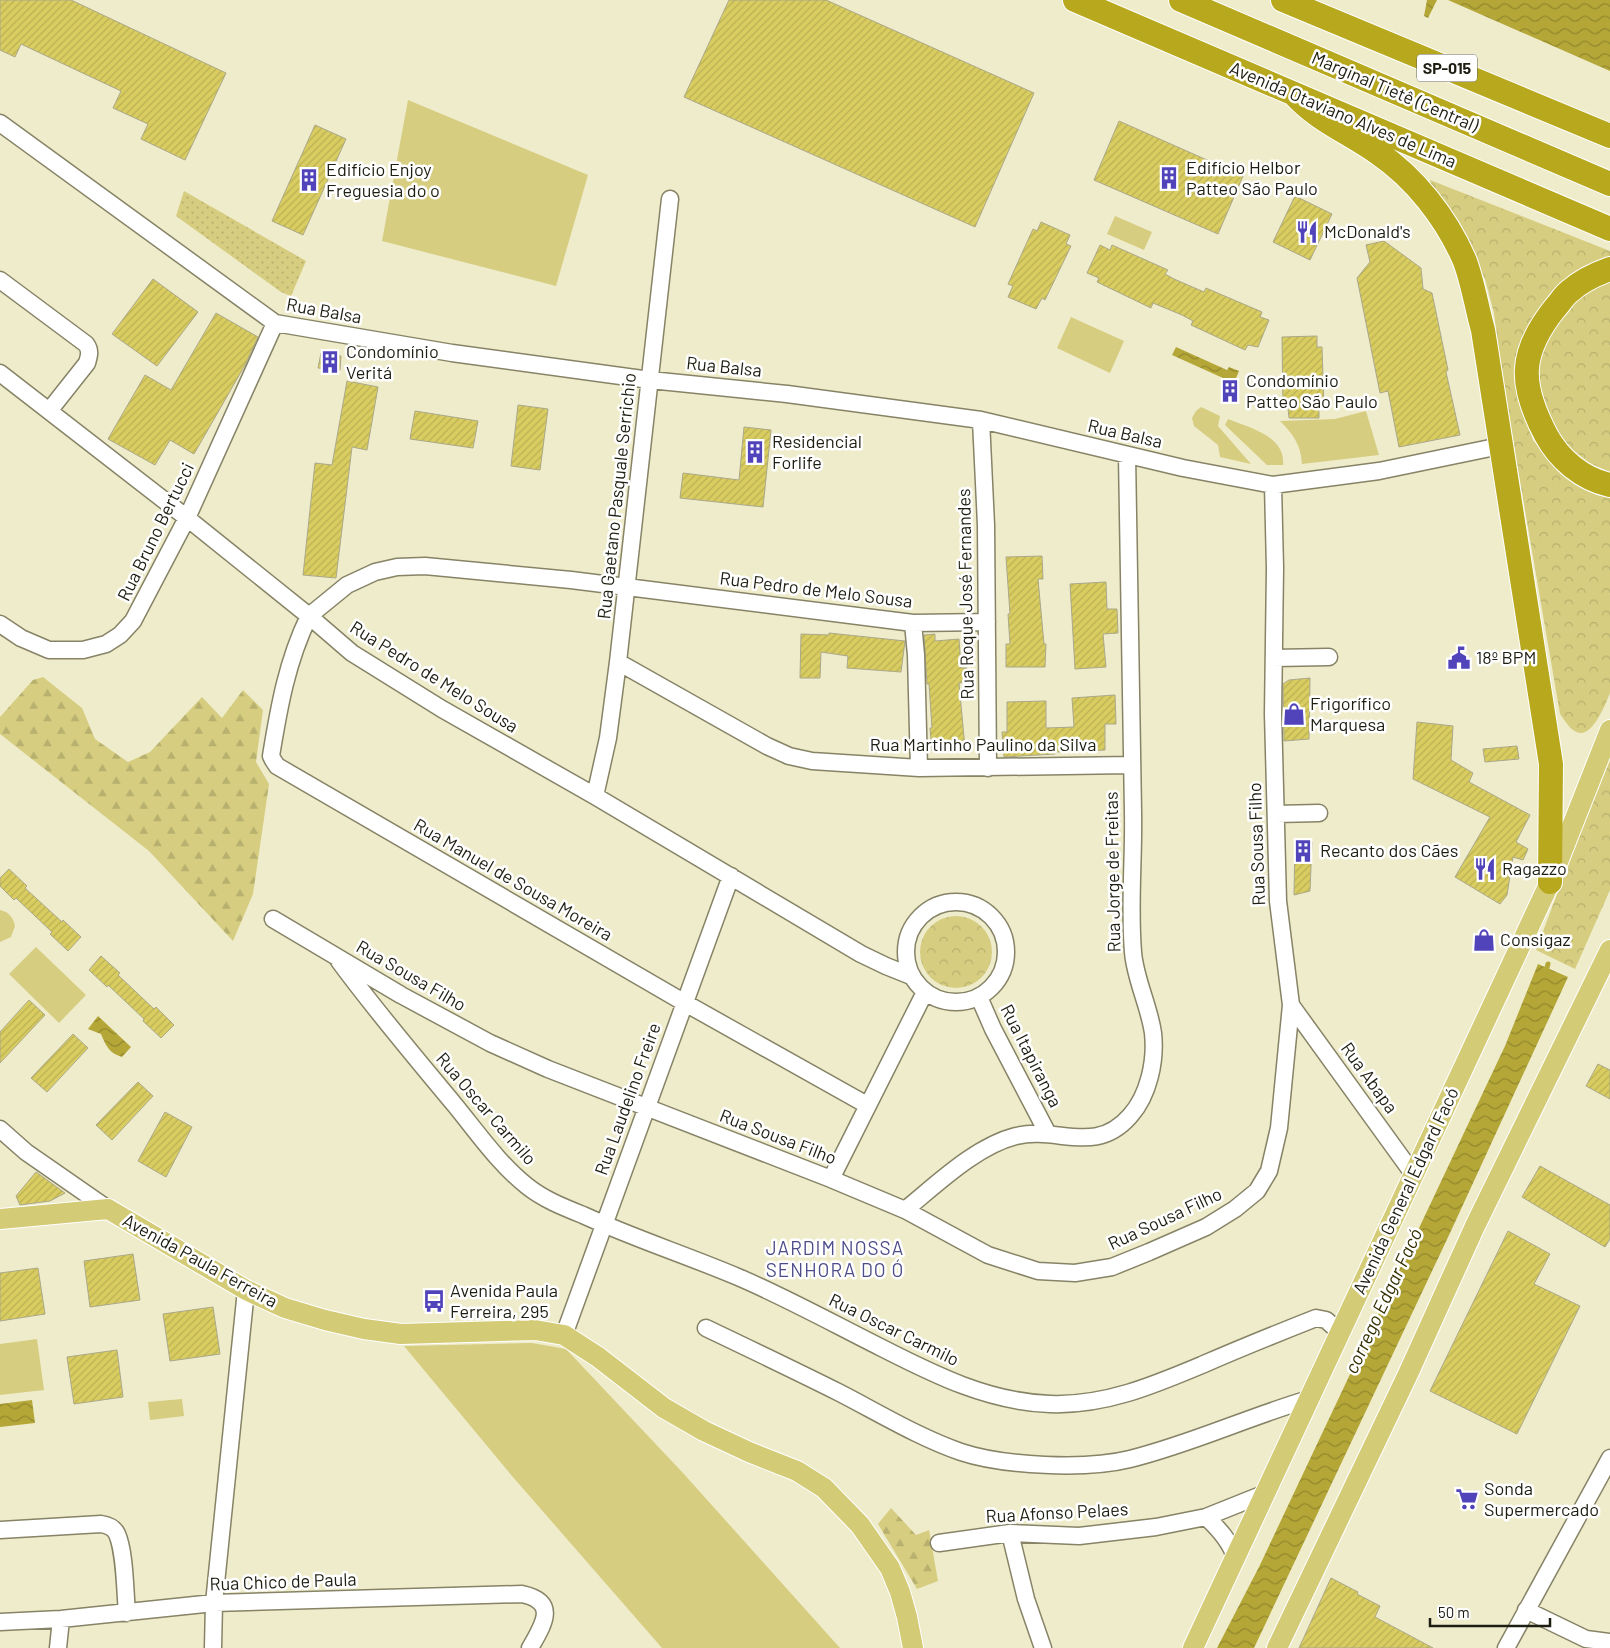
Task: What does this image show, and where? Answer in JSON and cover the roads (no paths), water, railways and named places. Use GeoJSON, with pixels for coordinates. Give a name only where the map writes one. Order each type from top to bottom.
{"type":"FeatureCollection","features":[{"type":"Feature","properties":{"kind":"highway","name":"Avenida Otaviano Alves de Lima"},"geometry":{"type":"LineString","coordinates":[[1075,0],[1610,230]]}},
{"type":"Feature","properties":{"kind":"highway","name":"Marginal Tietê (Central)"},"geometry":{"type":"LineString","coordinates":[[1181,0],[1610,184]]}},
{"type":"Feature","properties":{"kind":"highway","name":"SP-015"},"geometry":{"type":"LineString","coordinates":[[1283,0],[1610,136]]}},
{"type":"Feature","properties":{"kind":"highway"},"geometry":{"type":"LineString","coordinates":[[1294,94],[1306,107],[1380,153],[1410,178],[1439,215],[1464,260],[1483,330],[1551,764],[1550,882]]}},
{"type":"Feature","properties":{"kind":"highway"},"geometry":{"type":"LineString","coordinates":[[1610,269],[1598,273],[1570,291],[1544,322],[1532,342],[1527,378],[1530,399],[1554,449],[1584,475],[1610,485]]}},
{"type":"Feature","properties":{"kind":"main road","name":"Avenida General Edgard Facó"},"geometry":{"type":"LineString","coordinates":[[1193,1648],[1550,882],[1610,730]]}},
{"type":"Feature","properties":{"kind":"main road"},"geometry":{"type":"LineString","coordinates":[[1277,1648],[1408,1374],[1475,1226],[1610,950]]}},
{"type":"Feature","properties":{"kind":"main road"},"geometry":{"type":"LineString","coordinates":[[0,1219],[108,1210]]}},
{"type":"Feature","properties":{"kind":"main road","name":"Avenida Paula Ferreira"},"geometry":{"type":"LineString","coordinates":[[108,1210],[246,1290],[285,1308],[325,1320],[401,1334],[535,1330],[564,1335],[598,1357],[664,1408],[704,1431],[742,1449],[797,1471],[824,1488],[860,1525],[890,1568],[900,1592],[913,1648]]}},
{"type":"Feature","properties":{"kind":"street","name":"Rua Balsa"},"geometry":{"type":"LineString","coordinates":[[0,123],[275,324],[452,354],[650,380],[787,394],[982,420],[1183,468],[1273,485],[1379,471],[1500,446]]}},
{"type":"Feature","properties":{"kind":"street","name":"Rua Gaetano Pasquale Serrichio"},"geometry":{"type":"LineString","coordinates":[[596,796],[608,738],[618,662],[670,199]]}},
{"type":"Feature","properties":{"kind":"street"},"geometry":{"type":"LineString","coordinates":[[0,280],[86,344],[89,349],[90,355],[87,363],[49,411]]}},
{"type":"Feature","properties":{"kind":"street","name":"Rua Bruno Bertucci"},"geometry":{"type":"LineString","coordinates":[[0,624],[21,638],[50,650],[83,650],[106,644],[120,635],[134,621],[187,518],[275,324]]}},
{"type":"Feature","properties":{"kind":"street"},"geometry":{"type":"LineString","coordinates":[[0,373],[187,518],[309,616]]}},
{"type":"Feature","properties":{"kind":"street","name":"Rua Roque José Fernandes"},"geometry":{"type":"LineString","coordinates":[[982,420],[986,525],[988,768]]}},
{"type":"Feature","properties":{"kind":"street","name":"Rua Jorge de Freitas"},"geometry":{"type":"LineString","coordinates":[[905,1210],[975,1155],[996,1144],[1017,1136],[1048,1134],[1074,1138],[1092,1138],[1105,1133],[1120,1125],[1130,1116],[1141,1099],[1149,1081],[1153,1033],[1133,956],[1131,931],[1133,815],[1127,455]]}},
{"type":"Feature","properties":{"kind":"street","name":"Rua Sousa Filho"},"geometry":{"type":"LineString","coordinates":[[272,919],[401,995],[490,1044],[548,1069],[831,1179],[905,1210],[988,1255],[1038,1271],[1076,1273],[1112,1267],[1206,1227],[1235,1209],[1257,1191],[1269,1170],[1279,1128],[1292,1005],[1278,901],[1272,714],[1275,568],[1273,485]]}},
{"type":"Feature","properties":{"kind":"street","name":"Rua Pedro de Melo Sousa"},"geometry":{"type":"LineString","coordinates":[[911,976],[861,954],[596,796],[442,709],[377,669],[330,636],[309,616],[347,586],[376,572],[397,567],[425,566],[626,587],[913,622],[987,622]]}},
{"type":"Feature","properties":{"kind":"street","name":"Rua Manuel de Sousa Moreira"},"geometry":{"type":"LineString","coordinates":[[309,616],[293,653],[284,685],[271,756],[278,766],[685,1003],[867,1105]]}},
{"type":"Feature","properties":{"kind":"street"},"geometry":{"type":"LineString","coordinates":[[913,622],[916,654],[919,768]]}},
{"type":"Feature","properties":{"kind":"street"},"geometry":{"type":"LineString","coordinates":[[1274,658],[1329,657]]}},
{"type":"Feature","properties":{"kind":"street","name":"Rua Martinho Paulino da Silva"},"geometry":{"type":"LineString","coordinates":[[618,662],[767,746],[789,756],[812,761],[919,768],[1132,765]]}},
{"type":"Feature","properties":{"kind":"street"},"geometry":{"type":"LineString","coordinates":[[1276,814],[1319,813]]}},
{"type":"Feature","properties":{"kind":"street","name":"Rua Laudelino Freire"},"geometry":{"type":"LineString","coordinates":[[564,1335],[731,876]]}},
{"type":"Feature","properties":{"kind":"street"},"geometry":{"type":"LineString","coordinates":[[953,902],[970,904],[985,912],[997,924],[1004,939],[1006,956],[1002,972],[993,986],[980,997],[952,1002],[938,999],[925,992],[911,976],[906,960],[906,946],[909,934],[916,922],[925,913],[937,906],[953,902]]}},
{"type":"Feature","properties":{"kind":"street","name":"Rua Oscar Carmilo"},"geometry":{"type":"LineString","coordinates":[[333,954],[387,1024],[511,1172],[528,1188],[551,1202],[604,1225],[741,1278],[931,1373],[974,1390],[1012,1401],[1051,1404],[1078,1403],[1128,1394],[1316,1318],[1326,1320],[1341,1333]]}},
{"type":"Feature","properties":{"kind":"street"},"geometry":{"type":"LineString","coordinates":[[831,1179],[925,992]]}},
{"type":"Feature","properties":{"kind":"street","name":"Rua Itapiranga"},"geometry":{"type":"LineString","coordinates":[[980,997],[993,1029],[1048,1134]]}},
{"type":"Feature","properties":{"kind":"street","name":"Rua Abapa"},"geometry":{"type":"LineString","coordinates":[[1292,1005],[1414,1175]]}},
{"type":"Feature","properties":{"kind":"street","name":"Avenida Paula Ferreira"},"geometry":{"type":"LineString","coordinates":[[0,1129],[26,1152],[108,1210]]}},
{"type":"Feature","properties":{"kind":"street"},"geometry":{"type":"LineString","coordinates":[[213,1648],[214,1604],[246,1290]]}},
{"type":"Feature","properties":{"kind":"street"},"geometry":{"type":"LineString","coordinates":[[706,1328],[837,1392],[919,1435],[962,1452],[997,1460],[1054,1465],[1128,1459],[1194,1440],[1282,1407],[1309,1399]]}},
{"type":"Feature","properties":{"kind":"street"},"geometry":{"type":"LineString","coordinates":[[1506,1648],[1610,1458]]}},
{"type":"Feature","properties":{"kind":"street","name":"Rua Afonso Pelaes"},"geometry":{"type":"LineString","coordinates":[[939,1543],[1010,1533],[1079,1536],[1156,1527],[1206,1517],[1266,1493]]}},
{"type":"Feature","properties":{"kind":"street"},"geometry":{"type":"LineString","coordinates":[[1206,1517],[1218,1528],[1229,1543],[1235,1557]]}},
{"type":"Feature","properties":{"kind":"street"},"geometry":{"type":"LineString","coordinates":[[0,1530],[101,1524],[110,1526],[116,1532],[121,1550],[126,1613]]}},
{"type":"Feature","properties":{"kind":"street"},"geometry":{"type":"LineString","coordinates":[[1010,1533],[1026,1599],[1044,1648]]}},
{"type":"Feature","properties":{"kind":"street","name":"Rua Chico de Paula"},"geometry":{"type":"LineString","coordinates":[[0,1622],[61,1619],[214,1604],[522,1594],[540,1600],[544,1605],[543,1625],[530,1648]]}},
{"type":"Feature","properties":{"kind":"street"},"geometry":{"type":"LineString","coordinates":[[1526,1610],[1586,1639],[1610,1642]]}},
{"type":"Feature","properties":{"kind":"street"},"geometry":{"type":"LineString","coordinates":[[58,1648],[61,1619]]}},
{"type":"Feature","properties":{"kind":"water"},"geometry":{"type":"Polygon","coordinates":[[[1427,0],[1437,0],[1428,18],[1424,16],[1427,0]]]}},
{"type":"Feature","properties":{"kind":"water"},"geometry":{"type":"Polygon","coordinates":[[[1448,0],[1610,0],[1610,71],[1448,0]]]}},
{"type":"Feature","properties":{"kind":"water"},"geometry":{"type":"Polygon","coordinates":[[[1176,347],[1227,370],[1229,367],[1239,371],[1234,383],[1172,355],[1176,347]]]}},
{"type":"Feature","properties":{"kind":"water"},"geometry":{"type":"Polygon","coordinates":[[[1538,964],[1568,977],[1450,1233],[1254,1648],[1217,1648],[1259,1567],[1505,1046],[1538,964]]]}},
{"type":"Feature","properties":{"kind":"water"},"geometry":{"type":"Polygon","coordinates":[[[98,1016],[131,1047],[122,1057],[108,1048],[101,1034],[88,1029],[98,1016]]]}},
{"type":"Feature","properties":{"kind":"water"},"geometry":{"type":"Polygon","coordinates":[[[32,1400],[35,1423],[0,1427],[0,1404],[32,1400]]]}},
{"type":"Feature","properties":{"kind":"waterway","name":"corrego Edgar Facó"},"geometry":{"type":"LineString","coordinates":[[1545,974],[1548,964]]}},
{"type":"Feature","properties":{"kind":"place","name":"Edifício Helbor Patteo São Paulo"},"geometry":{"type":"Point","coordinates":[1169,178]}},
{"type":"Feature","properties":{"kind":"place","name":"Edifício Enjoy Freguesia do o"},"geometry":{"type":"Point","coordinates":[309,180]}},
{"type":"Feature","properties":{"kind":"place","name":"McDonald's"},"geometry":{"type":"Point","coordinates":[1307,232]}},
{"type":"Feature","properties":{"kind":"place","name":"Condomínio Veritá"},"geometry":{"type":"Point","coordinates":[330,362]}},
{"type":"Feature","properties":{"kind":"place","name":"Condomínio Patteo São Paulo"},"geometry":{"type":"Point","coordinates":[1230,391]}},
{"type":"Feature","properties":{"kind":"place","name":"Residencial Forlife"},"geometry":{"type":"Point","coordinates":[755,452]}},
{"type":"Feature","properties":{"kind":"place","name":"18º BPM"},"geometry":{"type":"Point","coordinates":[1459,658]}},
{"type":"Feature","properties":{"kind":"place","name":"Frigorífico Marquesa"},"geometry":{"type":"Point","coordinates":[1294,714]}},
{"type":"Feature","properties":{"kind":"place","name":"Recanto dos Cães"},"geometry":{"type":"Point","coordinates":[1303,851]}},
{"type":"Feature","properties":{"kind":"place","name":"Ragazzo"},"geometry":{"type":"Point","coordinates":[1485,869]}},
{"type":"Feature","properties":{"kind":"place","name":"Consigaz"},"geometry":{"type":"Point","coordinates":[1484,940]}},
{"type":"Feature","properties":{"kind":"place","name":"Avenida Paula Ferreira, 295"},"geometry":{"type":"Point","coordinates":[434,1301]}},
{"type":"Feature","properties":{"kind":"place","name":"Sonda Supermercado"},"geometry":{"type":"Point","coordinates":[1467,1499]}},
{"type":"Feature","properties":{"kind":"district","name":"JARDIM NOSSA SENHORA DO Ó"},"geometry":{"type":"Point","coordinates":[835,1259]}}]}
